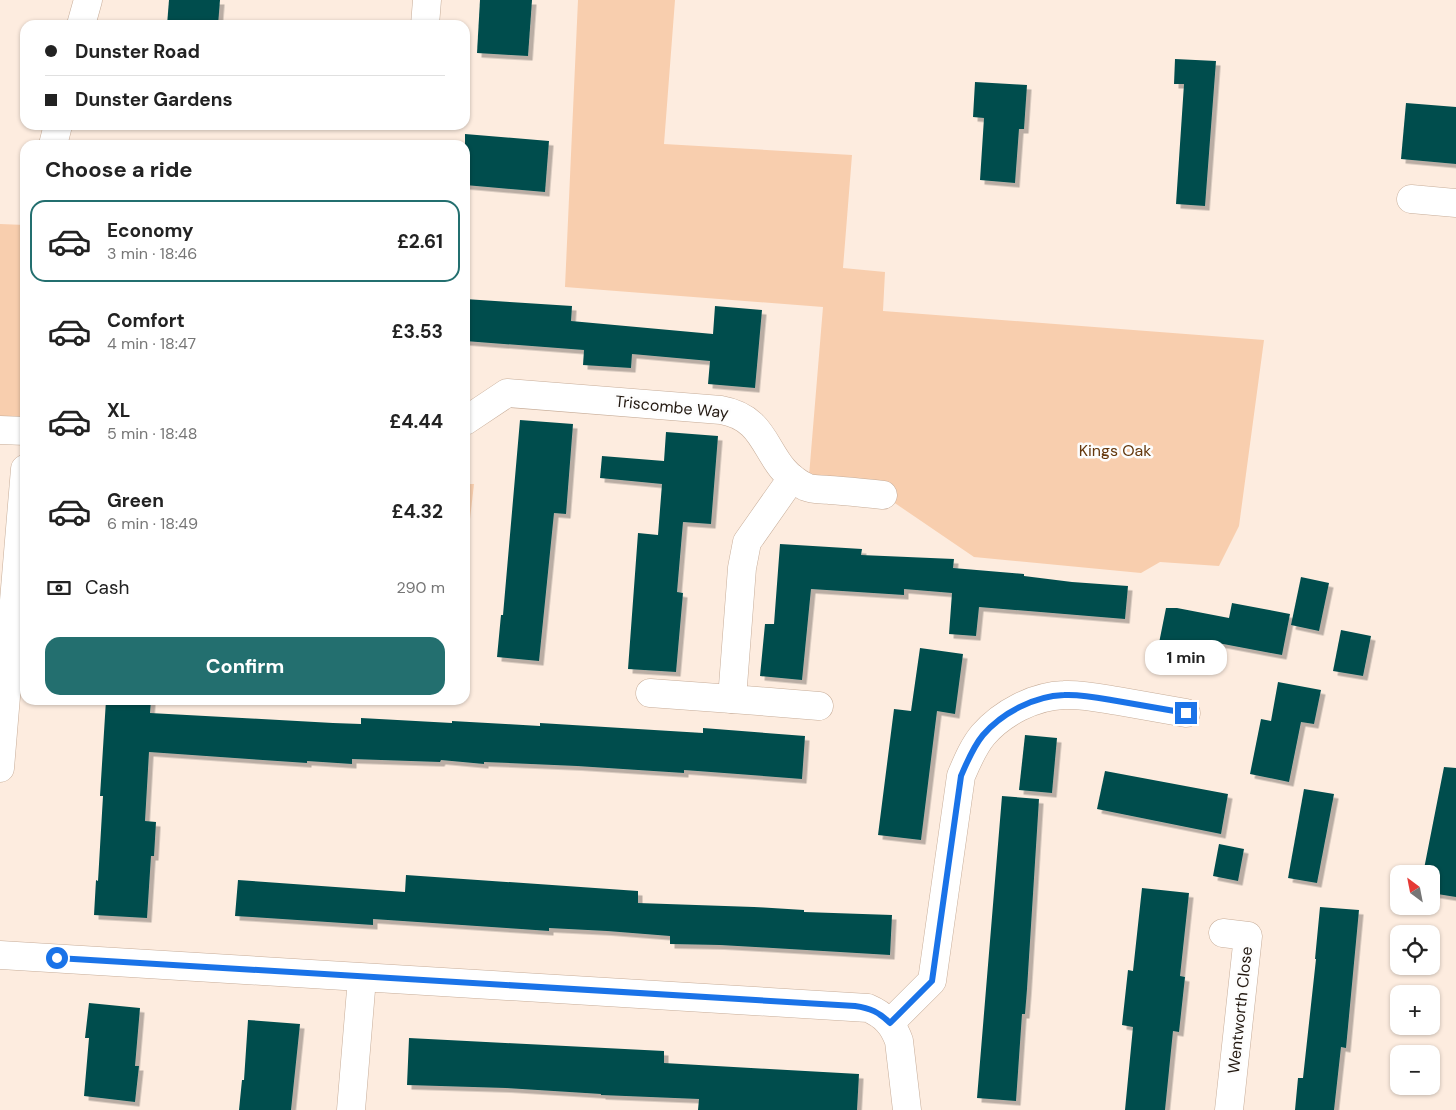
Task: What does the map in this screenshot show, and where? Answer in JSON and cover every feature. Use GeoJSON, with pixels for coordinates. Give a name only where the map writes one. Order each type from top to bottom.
{"type":"FeatureCollection","features":[{"type":"Feature","properties":{"kind":"street"},"geometry":{"type":"LineString","coordinates":[[82,20],[88,0]]}},
{"type":"Feature","properties":{"kind":"street"},"geometry":{"type":"LineString","coordinates":[[425,20],[427,0]]}},
{"type":"Feature","properties":{"kind":"street"},"geometry":{"type":"LineString","coordinates":[[1411,200],[1456,203]]}},
{"type":"Feature","properties":{"kind":"street","name":"Triscombe Way"},"geometry":{"type":"LineString","coordinates":[[470,418],[507,393],[727,411],[742,416],[752,423],[760,432],[779,466],[792,478],[808,488],[883,494]]}},
{"type":"Feature","properties":{"kind":"street"},"geometry":{"type":"LineString","coordinates":[[0,430],[20,431]]}},
{"type":"Feature","properties":{"kind":"street"},"geometry":{"type":"LineString","coordinates":[[732,699],[742,568],[747,542],[792,478]]}},
{"type":"Feature","properties":{"kind":"street"},"geometry":{"type":"LineString","coordinates":[[0,768],[20,529]]}},
{"type":"Feature","properties":{"kind":"street"},"geometry":{"type":"LineString","coordinates":[[650,693],[819,706]]}},
{"type":"Feature","properties":{"kind":"street"},"geometry":{"type":"LineString","coordinates":[[890,1023],[932,981],[961,776],[970,755],[983,735],[1000,719],[1020,707],[1041,699],[1063,695],[1086,696],[1186,713]]}},
{"type":"Feature","properties":{"kind":"street","name":"Wentworth Close"},"geometry":{"type":"LineString","coordinates":[[1223,933],[1248,936],[1229,1110]]}},
{"type":"Feature","properties":{"kind":"street"},"geometry":{"type":"LineString","coordinates":[[0,955],[868,1008],[880,1014],[890,1023],[899,1041],[907,1110]]}},
{"type":"Feature","properties":{"kind":"street"},"geometry":{"type":"LineString","coordinates":[[351,1110],[362,978]]}},
{"type":"Feature","properties":{"kind":"green space","name":"Kings Oak"},"geometry":{"type":"Polygon","coordinates":[[[578,0],[675,0],[664,144],[852,155],[843,268],[885,272],[883,311],[1264,340],[1239,526],[1219,566],[1160,562],[1141,573],[974,557],[883,495],[808,488],[823,307],[565,287],[578,0]]]}},
{"type":"Feature","properties":{"kind":"green space"},"geometry":{"type":"Polygon","coordinates":[[[0,224],[20,225],[20,431],[0,430],[0,224]]]}},
{"type":"Feature","properties":{"kind":"green space"},"geometry":{"type":"Polygon","coordinates":[[[470,484],[474,484],[470,519],[470,484]]]}},
{"type":"Feature","properties":{"kind":"building"},"geometry":{"type":"Polygon","coordinates":[[[169,0],[220,0],[218,20],[167,20],[169,0]]]}},
{"type":"Feature","properties":{"kind":"building"},"geometry":{"type":"Polygon","coordinates":[[[480,0],[532,0],[528,56],[477,53],[480,0]]]}},
{"type":"Feature","properties":{"kind":"building"},"geometry":{"type":"Polygon","coordinates":[[[1175,59],[1216,61],[1205,206],[1176,204],[1184,84],[1174,84],[1175,59]]]}},
{"type":"Feature","properties":{"kind":"building"},"geometry":{"type":"Polygon","coordinates":[[[975,82],[1027,85],[1024,129],[1019,129],[1015,183],[980,180],[984,118],[973,117],[975,82]]]}},
{"type":"Feature","properties":{"kind":"building"},"geometry":{"type":"Polygon","coordinates":[[[1406,103],[1456,107],[1456,164],[1401,159],[1406,103]]]}},
{"type":"Feature","properties":{"kind":"building"},"geometry":{"type":"Polygon","coordinates":[[[465,134],[549,141],[545,192],[470,185],[470,140],[465,140],[465,134]]]}},
{"type":"Feature","properties":{"kind":"building"},"geometry":{"type":"Polygon","coordinates":[[[470,299],[572,306],[571,321],[713,334],[715,306],[762,310],[755,388],[708,384],[710,361],[632,354],[631,368],[583,365],[584,350],[470,341],[470,299]]]}},
{"type":"Feature","properties":{"kind":"building"},"geometry":{"type":"Polygon","coordinates":[[[520,420],[573,424],[566,514],[554,513],[539,661],[497,657],[501,615],[503,615],[520,420]]]}},
{"type":"Feature","properties":{"kind":"building"},"geometry":{"type":"Polygon","coordinates":[[[666,432],[718,436],[711,524],[683,522],[677,592],[683,593],[676,672],[628,669],[638,533],[658,535],[662,484],[600,478],[602,456],[664,461],[666,432]]]}},
{"type":"Feature","properties":{"kind":"building"},"geometry":{"type":"Polygon","coordinates":[[[780,544],[862,549],[861,555],[954,559],[953,568],[1024,574],[1024,576],[1072,582],[1128,586],[1125,619],[979,607],[976,636],[949,634],[952,593],[904,589],[904,595],[811,589],[802,680],[760,676],[765,624],[774,624],[780,544]]]}},
{"type":"Feature","properties":{"kind":"building"},"geometry":{"type":"Polygon","coordinates":[[[1301,577],[1329,583],[1319,631],[1291,625],[1301,577]]]}},
{"type":"Feature","properties":{"kind":"building"},"geometry":{"type":"Polygon","coordinates":[[[1232,603],[1290,614],[1282,655],[1218,643],[1215,658],[1158,648],[1166,608],[1177,608],[1229,618],[1232,603]]]}},
{"type":"Feature","properties":{"kind":"building"},"geometry":{"type":"Polygon","coordinates":[[[1341,630],[1371,636],[1363,676],[1333,671],[1341,630]]]}},
{"type":"Feature","properties":{"kind":"building"},"geometry":{"type":"Polygon","coordinates":[[[920,648],[963,654],[955,714],[937,711],[921,840],[878,835],[894,709],[911,711],[920,648]]]}},
{"type":"Feature","properties":{"kind":"building"},"geometry":{"type":"Polygon","coordinates":[[[1278,682],[1321,690],[1314,724],[1301,722],[1289,782],[1250,774],[1261,719],[1271,721],[1278,682]]]}},
{"type":"Feature","properties":{"kind":"building"},"geometry":{"type":"Polygon","coordinates":[[[106,705],[151,705],[150,713],[333,723],[361,724],[361,718],[540,726],[540,723],[703,733],[703,728],[805,736],[802,779],[684,770],[684,773],[577,766],[484,762],[484,764],[441,760],[440,762],[352,759],[352,764],[307,761],[307,763],[149,752],[145,821],[156,822],[154,856],[151,856],[147,918],[94,915],[103,796],[100,796],[106,705]]]}},
{"type":"Feature","properties":{"kind":"building"},"geometry":{"type":"Polygon","coordinates":[[[1025,735],[1057,738],[1052,793],[1019,790],[1025,735]]]}},
{"type":"Feature","properties":{"kind":"building"},"geometry":{"type":"Polygon","coordinates":[[[1444,767],[1456,768],[1456,897],[1440,894],[1440,865],[1425,865],[1444,767]]]}},
{"type":"Feature","properties":{"kind":"building"},"geometry":{"type":"Polygon","coordinates":[[[1105,771],[1228,794],[1221,834],[1097,809],[1105,771]]]}},
{"type":"Feature","properties":{"kind":"building"},"geometry":{"type":"Polygon","coordinates":[[[1304,789],[1334,794],[1317,883],[1288,878],[1304,789]]]}},
{"type":"Feature","properties":{"kind":"building"},"geometry":{"type":"Polygon","coordinates":[[[1002,796],[1039,799],[1027,989],[1025,1014],[1022,1014],[1016,1101],[977,1098],[1002,796]]]}},
{"type":"Feature","properties":{"kind":"building"},"geometry":{"type":"Polygon","coordinates":[[[1219,844],[1244,849],[1238,881],[1213,876],[1219,844]]]}},
{"type":"Feature","properties":{"kind":"building"},"geometry":{"type":"Polygon","coordinates":[[[406,875],[638,891],[638,903],[892,915],[890,955],[670,944],[670,936],[607,931],[549,928],[549,931],[373,919],[373,925],[235,916],[238,880],[405,892],[406,875]]]}},
{"type":"Feature","properties":{"kind":"building"},"geometry":{"type":"Polygon","coordinates":[[[1142,888],[1189,893],[1180,976],[1185,977],[1179,1032],[1173,1031],[1165,1110],[1125,1110],[1133,1027],[1122,1025],[1128,970],[1133,971],[1142,888]]]}},
{"type":"Feature","properties":{"kind":"building"},"geometry":{"type":"Polygon","coordinates":[[[1320,907],[1359,910],[1346,1048],[1341,1047],[1334,1110],[1295,1110],[1298,1078],[1303,1078],[1320,907]]]}},
{"type":"Feature","properties":{"kind":"building"},"geometry":{"type":"Polygon","coordinates":[[[89,1003],[140,1008],[135,1066],[139,1066],[135,1102],[84,1096],[89,1038],[85,1038],[89,1003]]]}},
{"type":"Feature","properties":{"kind":"building"},"geometry":{"type":"Polygon","coordinates":[[[248,1020],[300,1024],[291,1110],[239,1110],[242,1080],[244,1080],[248,1020]]]}},
{"type":"Feature","properties":{"kind":"building"},"geometry":{"type":"Polygon","coordinates":[[[409,1038],[664,1051],[664,1063],[859,1074],[857,1110],[698,1110],[699,1099],[601,1095],[506,1088],[407,1085],[409,1038]]]}},
{"type":"Feature","properties":{"kind":"route"},"geometry":{"type":"LineString","coordinates":[[57,958],[855,1006],[868,1008],[880,1014],[890,1023],[932,981],[961,776],[970,755],[983,735],[1000,719],[1020,707],[1041,699],[1063,695],[1086,696],[1186,713]]}}]}
